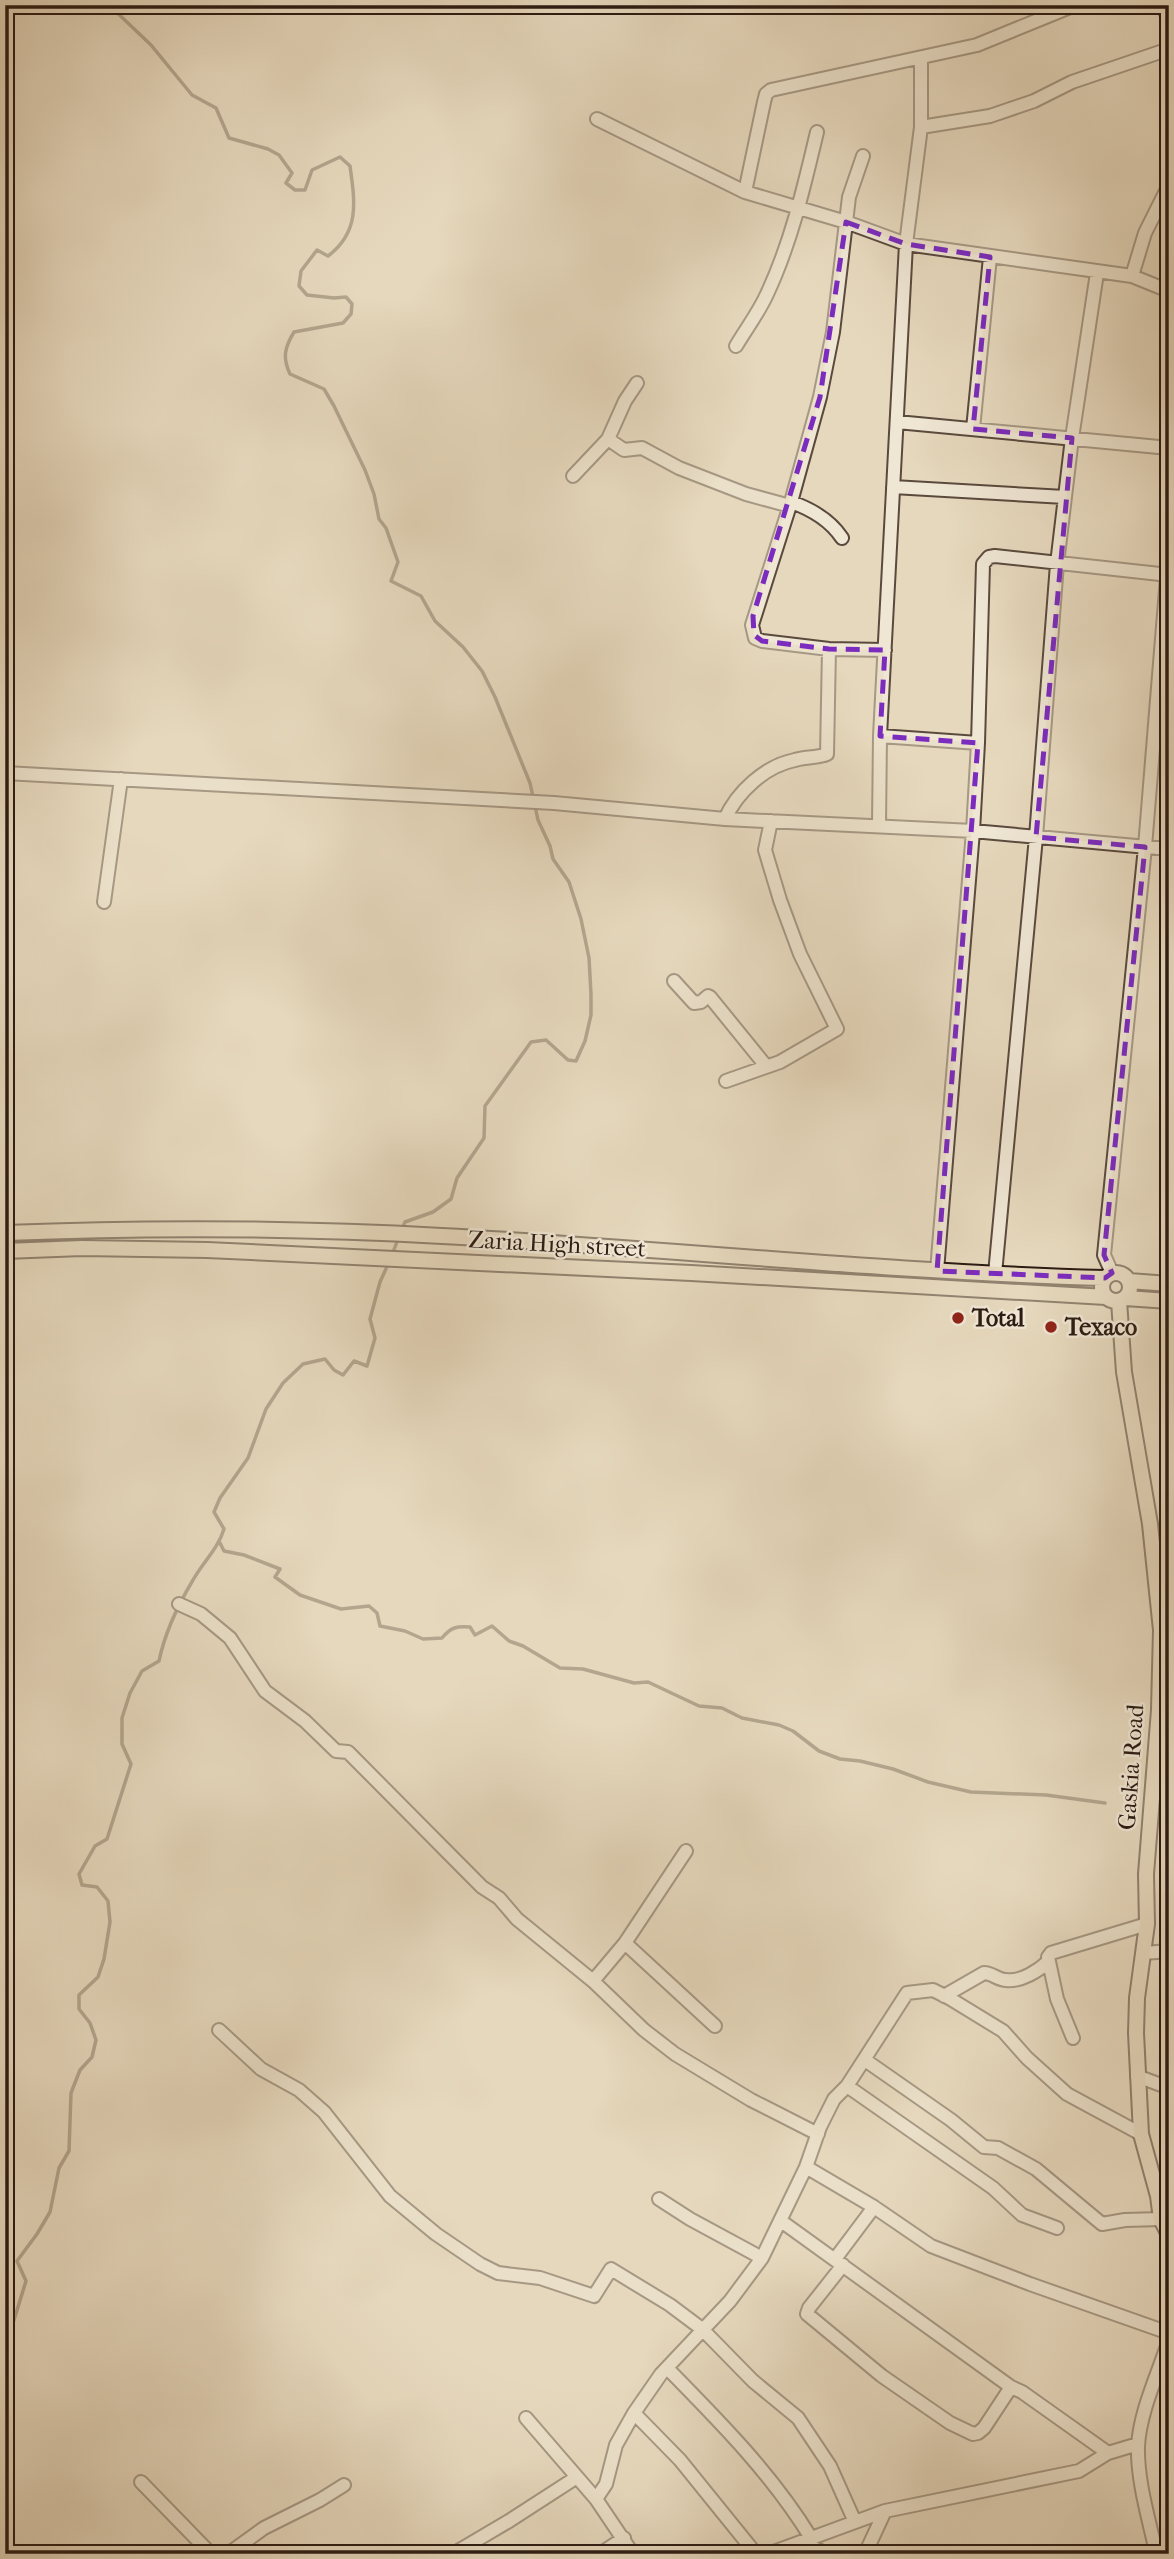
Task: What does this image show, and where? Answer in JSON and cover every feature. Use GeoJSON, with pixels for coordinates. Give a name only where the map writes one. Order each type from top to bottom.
{"type":"FeatureCollection","features":[{"type":"Feature","properties":{"kind":"main road","name":"Zaria High street"},"geometry":{"type":"LineString","coordinates":[[5,1233],[204,1228],[341,1232],[442,1236],[995,1274],[1109,1276]]}},
{"type":"Feature","properties":{"kind":"main road","name":"Zaria High street"},"geometry":{"type":"LineString","coordinates":[[5,1251],[82,1248],[194,1249],[691,1272],[1169,1301]]}},
{"type":"Feature","properties":{"kind":"main road"},"geometry":{"type":"LineString","coordinates":[[1129,1281],[1129,1293],[1117,1298],[1103,1291],[1109,1276],[1122,1274],[1129,1281],[1169,1284]]}},
{"type":"Feature","properties":{"kind":"main road","name":"Gaskia Road"},"geometry":{"type":"LineString","coordinates":[[1117,1298],[1124,1372],[1146,1496],[1158,1585],[1161,1630],[1164,1722],[1146,1874],[1147,1924],[1137,1998],[1138,2076],[1141,2134],[1158,2196],[1161,2219],[1169,2235]]}},
{"type":"Feature","properties":{"kind":"street"},"geometry":{"type":"LineString","coordinates":[[745,192],[761,113],[766,94],[771,90],[977,45],[1075,5]]}},
{"type":"Feature","properties":{"kind":"street"},"geometry":{"type":"LineString","coordinates":[[1161,5],[1169,18]]}},
{"type":"Feature","properties":{"kind":"street"},"geometry":{"type":"LineString","coordinates":[[921,127],[990,116],[1034,101],[1072,82],[1169,50]]}},
{"type":"Feature","properties":{"kind":"street"},"geometry":{"type":"LineString","coordinates":[[879,825],[880,736],[906,244],[921,127],[922,59]]}},
{"type":"Feature","properties":{"kind":"street"},"geometry":{"type":"LineString","coordinates":[[1169,72],[1169,96]]}},
{"type":"Feature","properties":{"kind":"street"},"geometry":{"type":"LineString","coordinates":[[597,119],[745,192],[846,222],[906,244],[1132,276],[1169,291]]}},
{"type":"Feature","properties":{"kind":"street"},"geometry":{"type":"LineString","coordinates":[[736,346],[767,296],[798,208],[817,132]]}},
{"type":"Feature","properties":{"kind":"street"},"geometry":{"type":"LineString","coordinates":[[863,156],[849,197],[827,363],[791,504],[753,616],[754,635],[762,641],[829,649],[885,650]]}},
{"type":"Feature","properties":{"kind":"street"},"geometry":{"type":"LineString","coordinates":[[1132,276],[1145,233],[1169,185]]}},
{"type":"Feature","properties":{"kind":"street"},"geometry":{"type":"LineString","coordinates":[[973,429],[990,257]]}},
{"type":"Feature","properties":{"kind":"street"},"geometry":{"type":"LineString","coordinates":[[995,1274],[1037,837],[1057,564],[1072,438],[1097,273]]}},
{"type":"Feature","properties":{"kind":"street"},"geometry":{"type":"LineString","coordinates":[[573,476],[608,439],[625,401],[637,383]]}},
{"type":"Feature","properties":{"kind":"street"},"geometry":{"type":"LineString","coordinates":[[897,422],[1169,448]]}},
{"type":"Feature","properties":{"kind":"street"},"geometry":{"type":"LineString","coordinates":[[608,439],[624,450],[642,448],[679,468],[747,494],[791,504],[818,515],[842,538]]}},
{"type":"Feature","properties":{"kind":"street"},"geometry":{"type":"LineString","coordinates":[[893,487],[1065,497]]}},
{"type":"Feature","properties":{"kind":"street"},"geometry":{"type":"LineString","coordinates":[[1109,1276],[1104,1255],[1145,847],[1169,553]]}},
{"type":"Feature","properties":{"kind":"street"},"geometry":{"type":"LineString","coordinates":[[937,1270],[973,831],[985,559],[995,556],[1168,575]]}},
{"type":"Feature","properties":{"kind":"street"},"geometry":{"type":"LineString","coordinates":[[725,819],[736,798],[769,772],[792,760],[827,754],[829,649]]}},
{"type":"Feature","properties":{"kind":"street"},"geometry":{"type":"LineString","coordinates":[[880,736],[978,743]]}},
{"type":"Feature","properties":{"kind":"street"},"geometry":{"type":"LineString","coordinates":[[5,773],[554,803],[725,819],[973,831],[1169,849]]}},
{"type":"Feature","properties":{"kind":"street"},"geometry":{"type":"LineString","coordinates":[[104,902],[121,779]]}},
{"type":"Feature","properties":{"kind":"street"},"geometry":{"type":"LineString","coordinates":[[726,1081],[780,1062],[837,1029],[800,954],[780,900],[765,850],[771,821]]}},
{"type":"Feature","properties":{"kind":"street"},"geometry":{"type":"LineString","coordinates":[[674,981],[694,1003],[701,1002],[708,996],[766,1066]]}},
{"type":"Feature","properties":{"kind":"street"},"geometry":{"type":"LineString","coordinates":[[179,1604],[201,1614],[230,1638],[265,1691],[305,1721],[336,1751],[348,1752],[482,1888],[499,1898],[517,1919],[593,1981],[643,2031],[675,2054],[751,2100],[817,2134]]}},
{"type":"Feature","properties":{"kind":"street"},"geometry":{"type":"LineString","coordinates":[[593,1981],[625,1943],[685,1851]]}},
{"type":"Feature","properties":{"kind":"street"},"geometry":{"type":"LineString","coordinates":[[1073,2038],[1057,1999],[1048,1957],[1054,1952],[1147,1924]]}},
{"type":"Feature","properties":{"kind":"street"},"geometry":{"type":"LineString","coordinates":[[625,1943],[715,2025]]}},
{"type":"Feature","properties":{"kind":"street"},"geometry":{"type":"LineString","coordinates":[[1144,1953],[1169,1951]]}},
{"type":"Feature","properties":{"kind":"street"},"geometry":{"type":"LineString","coordinates":[[944,1996],[984,1973],[1005,1981],[1016,1980],[1040,1969],[1049,1961]]}},
{"type":"Feature","properties":{"kind":"street"},"geometry":{"type":"LineString","coordinates":[[596,2499],[606,2484],[616,2445],[634,2413],[667,2368],[730,2301],[762,2258],[806,2168],[817,2134],[834,2099],[848,2086],[907,1993],[933,1990],[1003,2031],[1027,2058],[1067,2094],[1141,2134]]}},
{"type":"Feature","properties":{"kind":"street"},"geometry":{"type":"LineString","coordinates":[[219,2030],[261,2069],[299,2090],[324,2112],[390,2196],[480,2264],[498,2273],[540,2278],[594,2296],[611,2269],[670,2305],[702,2329],[753,2381],[798,2418],[830,2466],[855,2522]]}},
{"type":"Feature","properties":{"kind":"street"},"geometry":{"type":"LineString","coordinates":[[865,2060],[951,2120],[984,2147],[999,2148],[1036,2169],[1102,2224],[1161,2219]]}},
{"type":"Feature","properties":{"kind":"street"},"geometry":{"type":"LineString","coordinates":[[1138,2076],[1169,2088]]}},
{"type":"Feature","properties":{"kind":"street"},"geometry":{"type":"LineString","coordinates":[[848,2086],[993,2188],[1022,2215],[1032,2221],[1057,2228]]}},
{"type":"Feature","properties":{"kind":"street"},"geometry":{"type":"LineString","coordinates":[[806,2168],[874,2207],[931,2246],[1169,2333]]}},
{"type":"Feature","properties":{"kind":"street"},"geometry":{"type":"LineString","coordinates":[[659,2199],[762,2258]]}},
{"type":"Feature","properties":{"kind":"street"},"geometry":{"type":"LineString","coordinates":[[874,2207],[807,2314],[882,2376],[950,2423],[973,2434],[984,2428],[1011,2387]]}},
{"type":"Feature","properties":{"kind":"street"},"geometry":{"type":"LineString","coordinates":[[781,2221],[1011,2387],[1023,2392],[1108,2453]]}},
{"type":"Feature","properties":{"kind":"street"},"geometry":{"type":"LineString","coordinates":[[1152,2554],[1154,2543],[1138,2444],[1141,2425],[1169,2340]]}},
{"type":"Feature","properties":{"kind":"street"},"geometry":{"type":"LineString","coordinates":[[667,2368],[759,2465],[796,2512],[806,2540],[827,2554]]}},
{"type":"Feature","properties":{"kind":"street"},"geometry":{"type":"LineString","coordinates":[[634,2413],[680,2460],[756,2554]]}},
{"type":"Feature","properties":{"kind":"street"},"geometry":{"type":"LineString","coordinates":[[526,2418],[596,2499],[633,2554]]}},
{"type":"Feature","properties":{"kind":"street"},"geometry":{"type":"LineString","coordinates":[[768,2554],[885,2511],[1079,2471],[1108,2453],[1138,2444]]}},
{"type":"Feature","properties":{"kind":"street"},"geometry":{"type":"LineString","coordinates":[[453,2554],[577,2477]]}},
{"type":"Feature","properties":{"kind":"street"},"geometry":{"type":"LineString","coordinates":[[141,2482],[211,2553]]}},
{"type":"Feature","properties":{"kind":"street"},"geometry":{"type":"LineString","coordinates":[[228,2554],[264,2528],[344,2485]]}},
{"type":"Feature","properties":{"kind":"street"},"geometry":{"type":"LineString","coordinates":[[865,2554],[885,2511]]}},
{"type":"Feature","properties":{"kind":"street"},"geometry":{"type":"LineString","coordinates":[[600,2554],[624,2538]]}},
{"type":"Feature","properties":{"kind":"highlighted area"},"geometry":{"type":"Polygon","coordinates":[[[846,222],[906,244],[990,257],[973,429],[1072,438],[1036,837],[1145,847],[1104,1255],[1112,1273],[1105,1278],[937,1271],[978,743],[880,736],[885,650],[829,649],[762,641],[754,635],[753,616],[820,397],[846,222]]]}},
{"type":"Feature","properties":{"kind":"waterway"},"geometry":{"type":"LineString","coordinates":[[109,5],[151,45],[192,95],[216,108],[229,138],[268,149],[279,155],[292,173],[286,183],[295,190],[305,190],[312,170],[340,157],[350,166],[354,204],[346,237],[328,256],[317,250],[301,271],[299,286],[307,295],[346,297],[352,304],[351,314],[343,323],[294,332],[288,342],[286,362],[290,374],[324,389],[365,470],[379,519],[386,528],[398,562],[391,581],[421,596],[435,621],[463,647],[482,671],[530,783],[538,820],[553,859],[569,882],[581,919],[589,958],[591,1015],[585,1041],[576,1061],[568,1060],[546,1040],[531,1042],[485,1106],[484,1138],[457,1178],[451,1199],[433,1212],[405,1222],[402,1229]]}},
{"type":"Feature","properties":{"kind":"waterway"},"geometry":{"type":"LineString","coordinates":[[392,1255],[398,1239]]}},
{"type":"Feature","properties":{"kind":"waterway"},"geometry":{"type":"LineString","coordinates":[[5,2349],[26,2281],[17,2261],[50,2212],[59,2168],[69,2151],[71,2093],[80,2070],[92,2057],[96,2040],[90,2023],[79,2009],[79,1995],[98,1977],[104,1959],[110,1922],[108,1901],[97,1887],[82,1885],[79,1874],[95,1846],[107,1839],[131,1764],[122,1744],[122,1718],[130,1693],[142,1671],[159,1661],[177,1609],[221,1536],[224,1529],[214,1512],[220,1498],[248,1458],[266,1409],[283,1383],[303,1364],[325,1359],[334,1370],[343,1375],[354,1361],[367,1366],[375,1338],[370,1319],[380,1282],[389,1262]]}},
{"type":"Feature","properties":{"kind":"waterway"},"geometry":{"type":"LineString","coordinates":[[220,1543],[224,1551],[244,1555],[280,1569],[275,1577],[300,1595],[341,1609],[369,1606],[377,1613],[380,1626],[405,1631],[423,1639],[442,1638],[451,1629],[461,1627],[470,1627],[475,1635],[492,1626],[509,1641],[523,1646],[560,1668],[583,1669],[634,1683],[648,1682],[699,1706],[722,1708],[742,1718],[779,1725],[793,1731],[819,1751],[840,1759],[893,1769],[928,1782],[971,1792],[1046,1795],[1105,1803]]}},
{"type":"Feature","properties":{"kind":"place","name":"Total"},"geometry":{"type":"Point","coordinates":[958,1318]}},
{"type":"Feature","properties":{"kind":"place","name":"Texaco"},"geometry":{"type":"Point","coordinates":[1051,1327]}}]}
